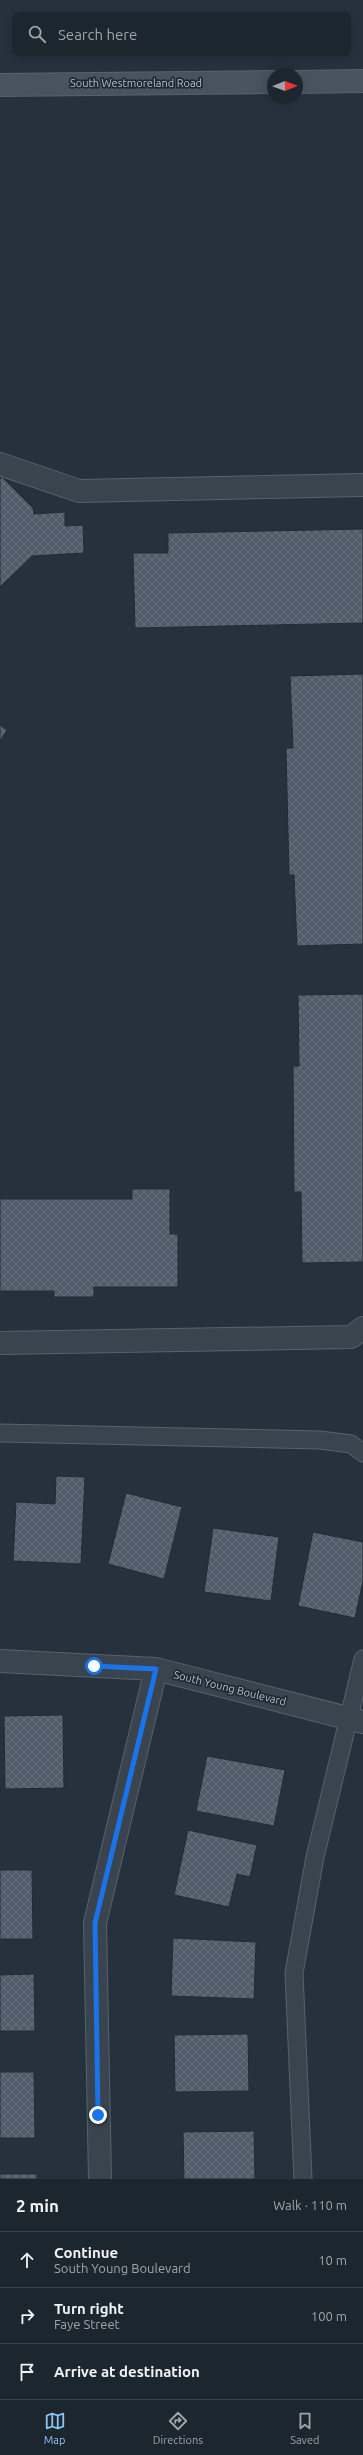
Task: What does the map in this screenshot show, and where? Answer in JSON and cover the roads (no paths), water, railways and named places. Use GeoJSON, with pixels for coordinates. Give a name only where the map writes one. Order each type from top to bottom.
{"type":"FeatureCollection","features":[{"type":"Feature","properties":{"kind":"main road"},"geometry":{"type":"LineString","coordinates":[[303,82],[363,81]]}},
{"type":"Feature","properties":{"kind":"main road","name":"South Westmoreland Road"},"geometry":{"type":"LineString","coordinates":[[0,85],[267,82]]}},
{"type":"Feature","properties":{"kind":"street"},"geometry":{"type":"LineString","coordinates":[[0,464],[79,490],[363,485]]}},
{"type":"Feature","properties":{"kind":"street"},"geometry":{"type":"LineString","coordinates":[[0,1344],[351,1337],[363,1328]]}},
{"type":"Feature","properties":{"kind":"street","name":"South Young Boulevard"},"geometry":{"type":"LineString","coordinates":[[0,1661],[156,1669],[356,1720]]}},
{"type":"Feature","properties":{"kind":"street"},"geometry":{"type":"LineString","coordinates":[[100,2179],[95,1923],[156,1669]]}},
{"type":"Feature","properties":{"kind":"lane"},"geometry":{"type":"LineString","coordinates":[[0,1433],[320,1440],[351,1444],[363,1453]]}},
{"type":"Feature","properties":{"kind":"lane"},"geometry":{"type":"LineString","coordinates":[[302,2179],[294,1973],[315,1857],[356,1720],[363,1659]]}}]}
